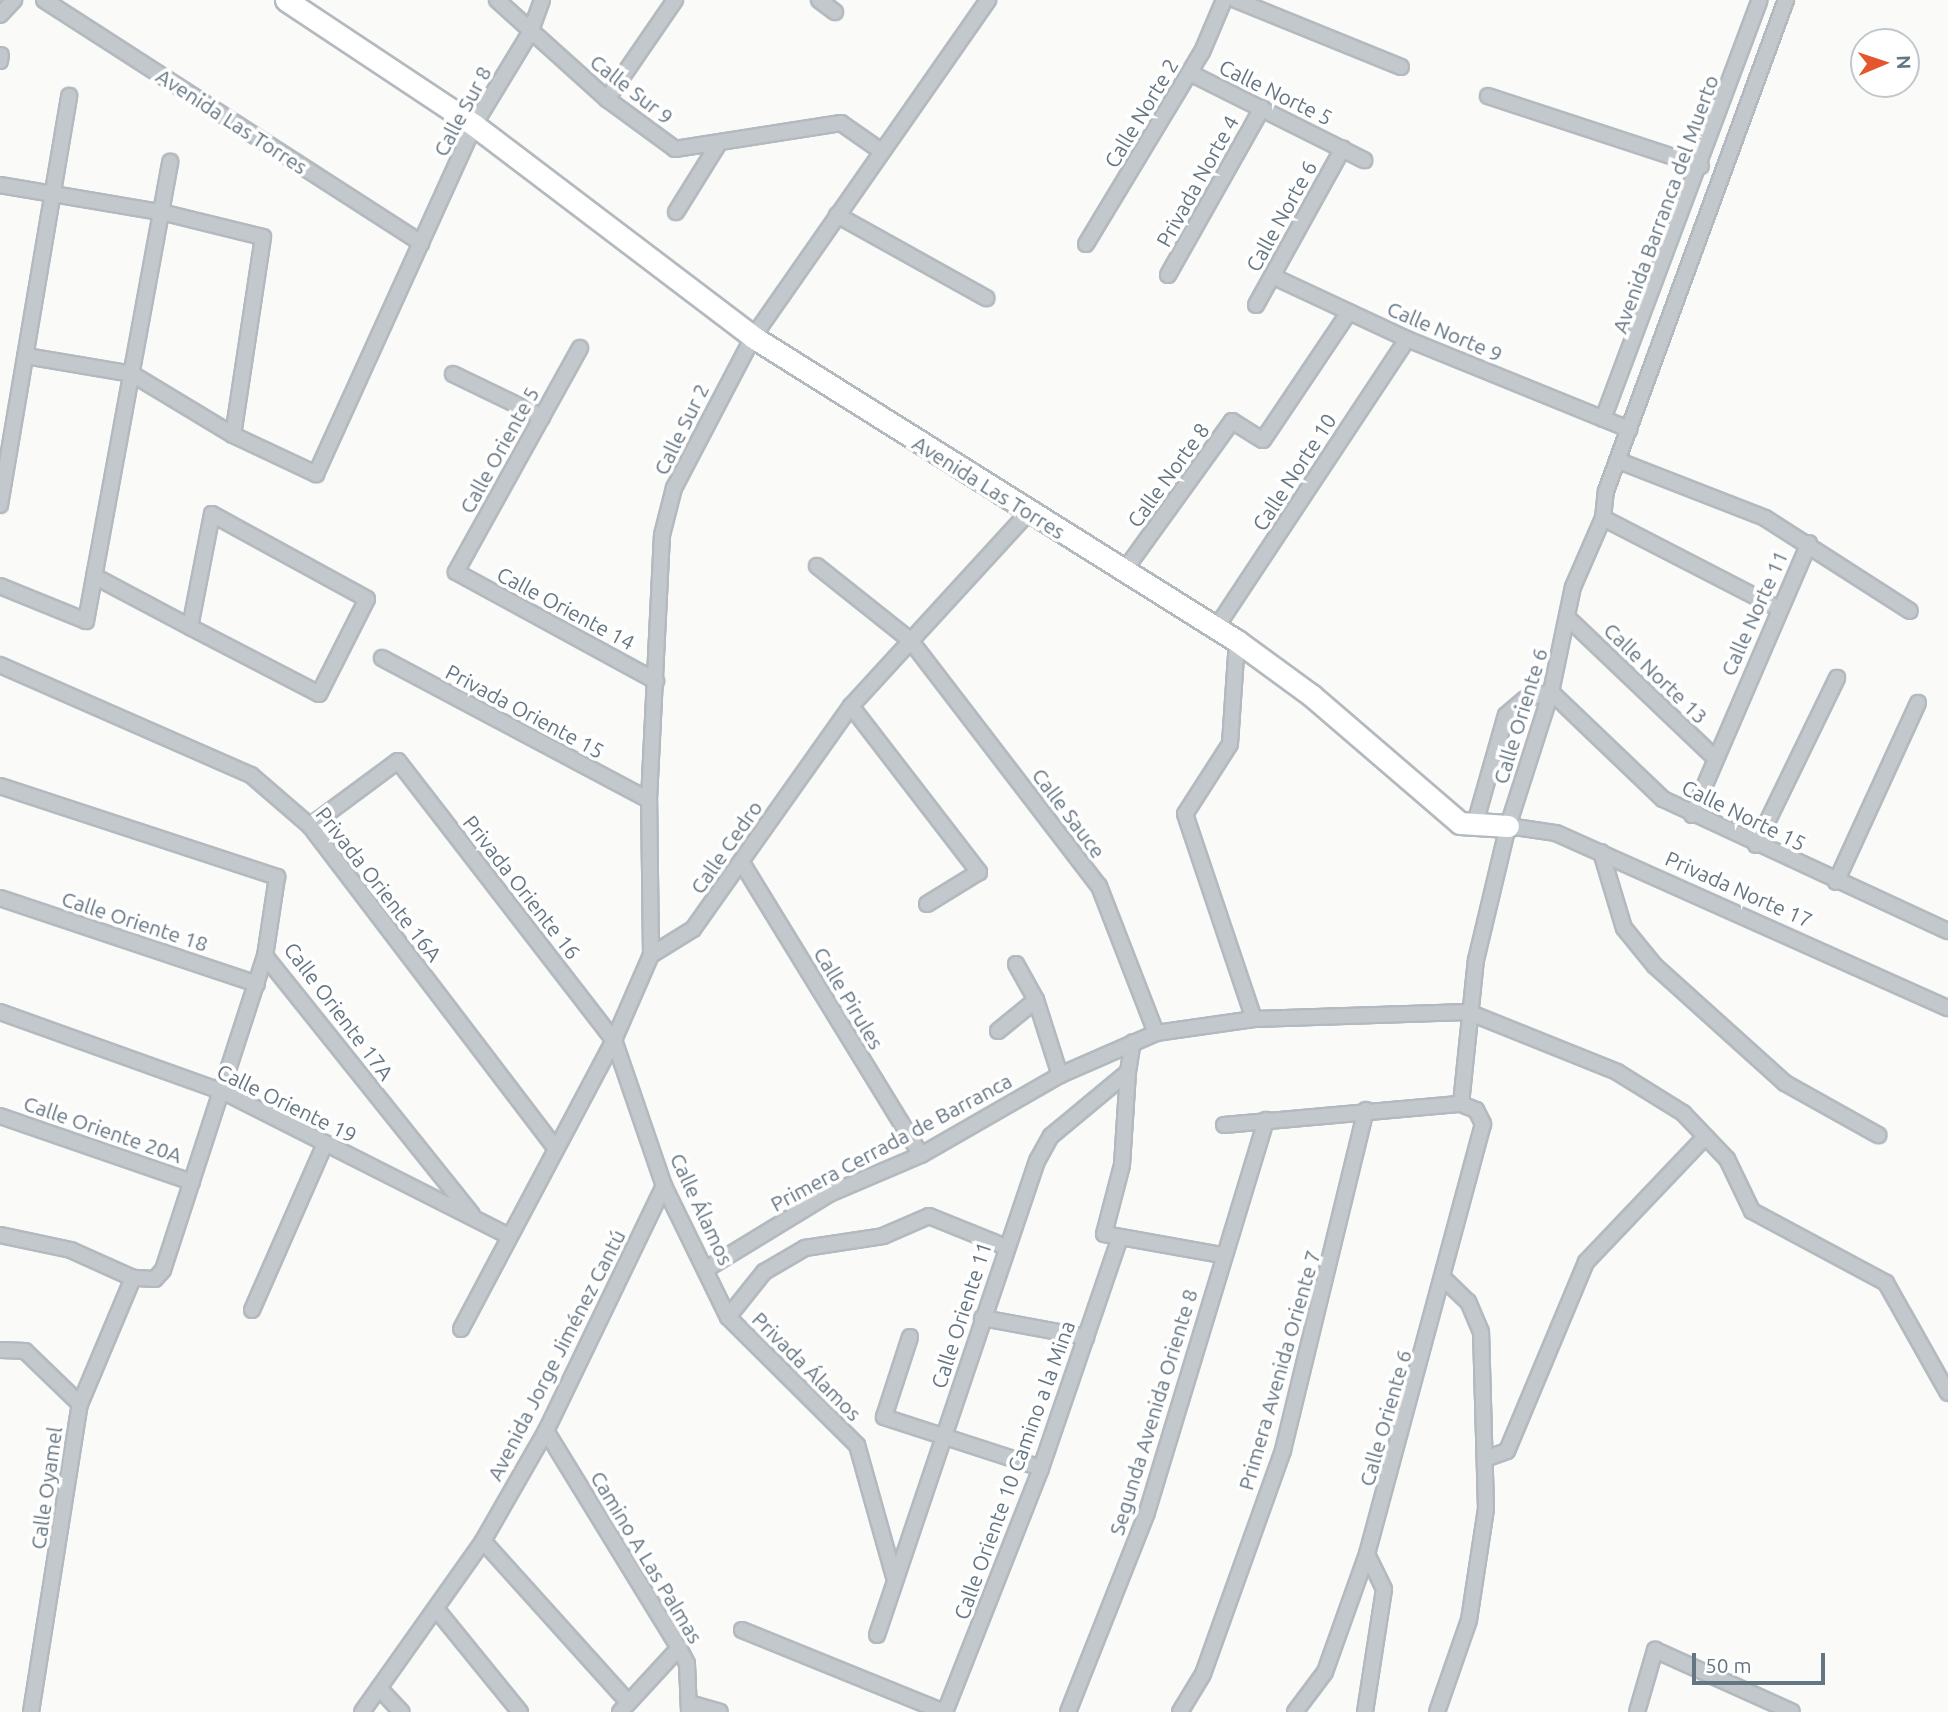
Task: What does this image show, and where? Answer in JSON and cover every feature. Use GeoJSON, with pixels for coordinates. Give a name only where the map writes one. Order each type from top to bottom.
{"type":"FeatureCollection","features":[{"type":"Feature","properties":{"kind":"main road","name":"Avenida Las Torres"},"geometry":{"type":"LineString","coordinates":[[286,0],[474,125],[752,337],[1237,641],[1311,695],[1460,823],[1475,827]]}},
{"type":"Feature","properties":{"kind":"main road"},"geometry":{"type":"LineString","coordinates":[[1475,827],[1508,826]]}},
{"type":"Feature","properties":{"kind":"street"},"geometry":{"type":"LineString","coordinates":[[0,15],[14,0]]}},
{"type":"Feature","properties":{"kind":"street","name":"Avenida Las Torres"},"geometry":{"type":"LineString","coordinates":[[44,0],[421,243]]}},
{"type":"Feature","properties":{"kind":"street","name":"Calle Sur 9"},"geometry":{"type":"LineString","coordinates":[[497,0],[530,33],[607,99],[675,149],[841,122],[881,151]]}},
{"type":"Feature","properties":{"kind":"street","name":"Calle Sur 8"},"geometry":{"type":"LineString","coordinates":[[233,436],[316,474],[474,125],[530,33],[542,0]]}},
{"type":"Feature","properties":{"kind":"street"},"geometry":{"type":"LineString","coordinates":[[607,99],[676,0]]}},
{"type":"Feature","properties":{"kind":"street"},"geometry":{"type":"LineString","coordinates":[[819,0],[835,12]]}},
{"type":"Feature","properties":{"kind":"street","name":"Calle Sur 2"},"geometry":{"type":"LineString","coordinates":[[651,956],[649,800],[662,535],[674,488],[752,337],[988,0]]}},
{"type":"Feature","properties":{"kind":"street","name":"Calle Norte 2"},"geometry":{"type":"LineString","coordinates":[[1086,244],[1190,72],[1224,0]]}},
{"type":"Feature","properties":{"kind":"street"},"geometry":{"type":"LineString","coordinates":[[1237,0],[1401,67]]}},
{"type":"Feature","properties":{"kind":"street","name":"Avenida Barranca del Muerto"},"geometry":{"type":"LineString","coordinates":[[1603,419],[1642,328],[1744,51],[1760,0]]}},
{"type":"Feature","properties":{"kind":"street","name":"Calle Oriente 6"},"geometry":{"type":"LineString","coordinates":[[1295,1712],[1325,1672],[1367,1554],[1446,1281],[1483,1124],[1476,1110],[1461,1104],[1468,1013],[1508,826],[1551,692],[1569,619],[1573,587],[1604,518],[1629,429],[1766,61],[1786,0]]}},
{"type":"Feature","properties":{"kind":"street"},"geometry":{"type":"LineString","coordinates":[[1744,51],[1766,61]]}},
{"type":"Feature","properties":{"kind":"street","name":"Calle Norte 5"},"geometry":{"type":"LineString","coordinates":[[1190,72],[1364,160]]}},
{"type":"Feature","properties":{"kind":"street"},"geometry":{"type":"LineString","coordinates":[[0,505],[69,96]]}},
{"type":"Feature","properties":{"kind":"street"},"geometry":{"type":"LineString","coordinates":[[1488,96],[1701,166]]}},
{"type":"Feature","properties":{"kind":"street","name":"Privada Norte 4"},"geometry":{"type":"LineString","coordinates":[[1168,275],[1262,108]]}},
{"type":"Feature","properties":{"kind":"street"},"geometry":{"type":"LineString","coordinates":[[676,212],[719,143]]}},
{"type":"Feature","properties":{"kind":"street","name":"Calle Norte 6"},"geometry":{"type":"LineString","coordinates":[[1256,305],[1343,148]]}},
{"type":"Feature","properties":{"kind":"street"},"geometry":{"type":"LineString","coordinates":[[0,586],[86,621],[165,213],[170,162]]}},
{"type":"Feature","properties":{"kind":"street"},"geometry":{"type":"LineString","coordinates":[[0,185],[165,213],[263,237],[233,436],[132,374],[26,355]]}},
{"type":"Feature","properties":{"kind":"street"},"geometry":{"type":"LineString","coordinates":[[837,215],[986,298]]}},
{"type":"Feature","properties":{"kind":"street","name":"Calle Norte 9"},"geometry":{"type":"LineString","coordinates":[[1272,275],[1407,339],[1629,429]]}},
{"type":"Feature","properties":{"kind":"street","name":"Calle Norte 8"},"geometry":{"type":"LineString","coordinates":[[1124,571],[1232,421],[1263,440],[1349,312]]}},
{"type":"Feature","properties":{"kind":"street"},"geometry":{"type":"LineString","coordinates":[[1642,328],[1659,352]]}},
{"type":"Feature","properties":{"kind":"street","name":"Calle Norte 10"},"geometry":{"type":"LineString","coordinates":[[1216,628],[1407,339]]}},
{"type":"Feature","properties":{"kind":"street","name":"Calle Oriente 5"},"geometry":{"type":"LineString","coordinates":[[456,572],[580,348]]}},
{"type":"Feature","properties":{"kind":"street"},"geometry":{"type":"LineString","coordinates":[[453,374],[542,417]]}},
{"type":"Feature","properties":{"kind":"street","name":"Calle Norte 11"},"geometry":{"type":"LineString","coordinates":[[1619,461],[1683,482],[1809,543],[1777,608],[1692,815]]}},
{"type":"Feature","properties":{"kind":"street","name":"Calle Cedro"},"geometry":{"type":"LineString","coordinates":[[651,956],[693,929],[851,706],[1029,512]]}},
{"type":"Feature","properties":{"kind":"street"},"geometry":{"type":"LineString","coordinates":[[94,576],[319,694],[367,599],[212,514],[190,626]]}},
{"type":"Feature","properties":{"kind":"street"},"geometry":{"type":"LineString","coordinates":[[1604,518],[1777,608]]}},
{"type":"Feature","properties":{"kind":"street"},"geometry":{"type":"LineString","coordinates":[[1809,543],[1910,611]]}},
{"type":"Feature","properties":{"kind":"street","name":"Calle Sauce"},"geometry":{"type":"LineString","coordinates":[[817,566],[910,640],[1099,886],[1156,1033]]}},
{"type":"Feature","properties":{"kind":"street","name":"Calle Oriente 14"},"geometry":{"type":"LineString","coordinates":[[456,572],[656,681]]}},
{"type":"Feature","properties":{"kind":"street","name":"Calle Norte 13"},"geometry":{"type":"LineString","coordinates":[[1569,619],[1714,757]]}},
{"type":"Feature","properties":{"kind":"street"},"geometry":{"type":"LineString","coordinates":[[1237,641],[1230,744],[1194,795],[1186,831],[1254,1019]]}},
{"type":"Feature","properties":{"kind":"street","name":"Privada Oriente 15"},"geometry":{"type":"LineString","coordinates":[[382,658],[649,800]]}},
{"type":"Feature","properties":{"kind":"street","name":"Privada Oriente 16A"},"geometry":{"type":"LineString","coordinates":[[0,665],[251,775],[310,826],[554,1146]]}},
{"type":"Feature","properties":{"kind":"street"},"geometry":{"type":"LineString","coordinates":[[1756,845],[1838,678]]}},
{"type":"Feature","properties":{"kind":"street"},"geometry":{"type":"LineString","coordinates":[[1475,827],[1506,715],[1525,699],[1551,692]]}},
{"type":"Feature","properties":{"kind":"street","name":"Calle Norte 15"},"geometry":{"type":"LineString","coordinates":[[1551,692],[1633,774],[1692,815],[1948,931]]}},
{"type":"Feature","properties":{"kind":"street"},"geometry":{"type":"LineString","coordinates":[[1836,881],[1919,702]]}},
{"type":"Feature","properties":{"kind":"street"},"geometry":{"type":"LineString","coordinates":[[851,706],[979,872],[927,904]]}},
{"type":"Feature","properties":{"kind":"street","name":"Privada Oriente 16"},"geometry":{"type":"LineString","coordinates":[[310,826],[398,761],[614,1040]]}},
{"type":"Feature","properties":{"kind":"street","name":"Calle Oriente 17A"},"geometry":{"type":"LineString","coordinates":[[0,786],[277,877],[265,956],[476,1219]]}},
{"type":"Feature","properties":{"kind":"street","name":"Privada Norte 17"},"geometry":{"type":"LineString","coordinates":[[1508,826],[1556,833],[1948,1008]]}},
{"type":"Feature","properties":{"kind":"street"},"geometry":{"type":"LineString","coordinates":[[1601,852],[1624,928],[1655,966],[1785,1083],[1878,1135]]}},
{"type":"Feature","properties":{"kind":"street","name":"Calle Pirules"},"geometry":{"type":"LineString","coordinates":[[742,863],[921,1155]]}},
{"type":"Feature","properties":{"kind":"street","name":"Calle Oriente 18"},"geometry":{"type":"LineString","coordinates":[[0,898],[257,984]]}},
{"type":"Feature","properties":{"kind":"street"},"geometry":{"type":"LineString","coordinates":[[0,1234],[71,1250],[133,1278],[155,1279],[224,1091],[265,956]]}},
{"type":"Feature","properties":{"kind":"street"},"geometry":{"type":"LineString","coordinates":[[461,1329],[554,1146],[614,1040],[651,956]]}},
{"type":"Feature","properties":{"kind":"street"},"geometry":{"type":"LineString","coordinates":[[1016,964],[1036,1000],[1060,1075]]}},
{"type":"Feature","properties":{"kind":"street"},"geometry":{"type":"LineString","coordinates":[[998,1031],[1036,1000]]}},
{"type":"Feature","properties":{"kind":"street","name":"Calle Oriente 19"},"geometry":{"type":"LineString","coordinates":[[0,1012],[224,1091],[324,1146],[507,1235]]}},
{"type":"Feature","properties":{"kind":"street"},"geometry":{"type":"LineString","coordinates":[[1468,1013],[1617,1072],[1683,1113],[1727,1159],[1752,1211],[1885,1283],[1948,1393]]}},
{"type":"Feature","properties":{"kind":"street","name":"Primera Cerrada de Barranca"},"geometry":{"type":"LineString","coordinates":[[708,1268],[829,1194],[921,1155],[1060,1075],[1156,1033],[1254,1019],[1468,1013]]}},
{"type":"Feature","properties":{"kind":"street","name":"Calle Álamos"},"geometry":{"type":"LineString","coordinates":[[614,1040],[664,1186],[708,1268],[728,1317]]}},
{"type":"Feature","properties":{"kind":"street"},"geometry":{"type":"LineString","coordinates":[[1133,1042],[1128,1072],[1122,1165],[1103,1227],[1104,1234],[1119,1240],[1222,1255]]}},
{"type":"Feature","properties":{"kind":"street","name":"Calle Oriente 11"},"geometry":{"type":"LineString","coordinates":[[877,1635],[1006,1247],[1051,1136],[1128,1072]]}},
{"type":"Feature","properties":{"kind":"street"},"geometry":{"type":"LineString","coordinates":[[1224,1125],[1366,1110],[1461,1104]]}},
{"type":"Feature","properties":{"kind":"street","name":"Primera Avenida Oriente 7"},"geometry":{"type":"LineString","coordinates":[[1180,1712],[1203,1674],[1283,1450],[1366,1110]]}},
{"type":"Feature","properties":{"kind":"street","name":"Calle Oriente 20A"},"geometry":{"type":"LineString","coordinates":[[0,1116],[192,1182]]}},
{"type":"Feature","properties":{"kind":"street","name":"Segunda Avenida Oriente 8"},"geometry":{"type":"LineString","coordinates":[[1068,1712],[1147,1512],[1222,1255],[1266,1120]]}},
{"type":"Feature","properties":{"kind":"street"},"geometry":{"type":"LineString","coordinates":[[1485,1460],[1507,1451],[1586,1262],[1706,1137]]}},
{"type":"Feature","properties":{"kind":"street"},"geometry":{"type":"LineString","coordinates":[[252,1310],[324,1146]]}},
{"type":"Feature","properties":{"kind":"street","name":"Avenida Jorge Jiménez Cantú"},"geometry":{"type":"LineString","coordinates":[[362,1712],[437,1610],[482,1541],[546,1431],[664,1186]]}},
{"type":"Feature","properties":{"kind":"street"},"geometry":{"type":"LineString","coordinates":[[728,1317],[764,1272],[805,1248],[883,1236],[929,1216],[1006,1247]]}},
{"type":"Feature","properties":{"kind":"street","name":"Calle Oriente 10 Camino a la Mina"},"geometry":{"type":"LineString","coordinates":[[944,1712],[1041,1468],[1119,1240]]}},
{"type":"Feature","properties":{"kind":"street","name":"Calle Oyamel"},"geometry":{"type":"LineString","coordinates":[[31,1712],[80,1404],[133,1278]]}},
{"type":"Feature","properties":{"kind":"street"},"geometry":{"type":"LineString","coordinates":[[1437,1712],[1469,1620],[1486,1509],[1482,1332],[1468,1302],[1446,1281]]}},
{"type":"Feature","properties":{"kind":"street","name":"Privada Álamos"},"geometry":{"type":"LineString","coordinates":[[728,1317],[857,1445],[895,1580]]}},
{"type":"Feature","properties":{"kind":"street"},"geometry":{"type":"LineString","coordinates":[[982,1318],[1086,1337]]}},
{"type":"Feature","properties":{"kind":"street"},"geometry":{"type":"LineString","coordinates":[[910,1337],[884,1417],[1041,1468]]}},
{"type":"Feature","properties":{"kind":"street"},"geometry":{"type":"LineString","coordinates":[[0,1350],[26,1351],[80,1404]]}},
{"type":"Feature","properties":{"kind":"street","name":"Camino A Las Palmas"},"geometry":{"type":"LineString","coordinates":[[546,1431],[679,1647],[687,1664],[689,1707]]}},
{"type":"Feature","properties":{"kind":"street"},"geometry":{"type":"LineString","coordinates":[[482,1541],[623,1706],[679,1647]]}},
{"type":"Feature","properties":{"kind":"street"},"geometry":{"type":"LineString","coordinates":[[1365,1712],[1384,1589],[1367,1554]]}},
{"type":"Feature","properties":{"kind":"street"},"geometry":{"type":"LineString","coordinates":[[437,1610],[520,1712]]}},
{"type":"Feature","properties":{"kind":"street"},"geometry":{"type":"LineString","coordinates":[[742,1630],[944,1712]]}},
{"type":"Feature","properties":{"kind":"street"},"geometry":{"type":"LineString","coordinates":[[1637,1712],[1655,1650],[1792,1712]]}},
{"type":"Feature","properties":{"kind":"street"},"geometry":{"type":"LineString","coordinates":[[379,1688],[401,1712]]}},
{"type":"Feature","properties":{"kind":"street"},"geometry":{"type":"LineString","coordinates":[[689,1707],[720,1712]]}}]}
